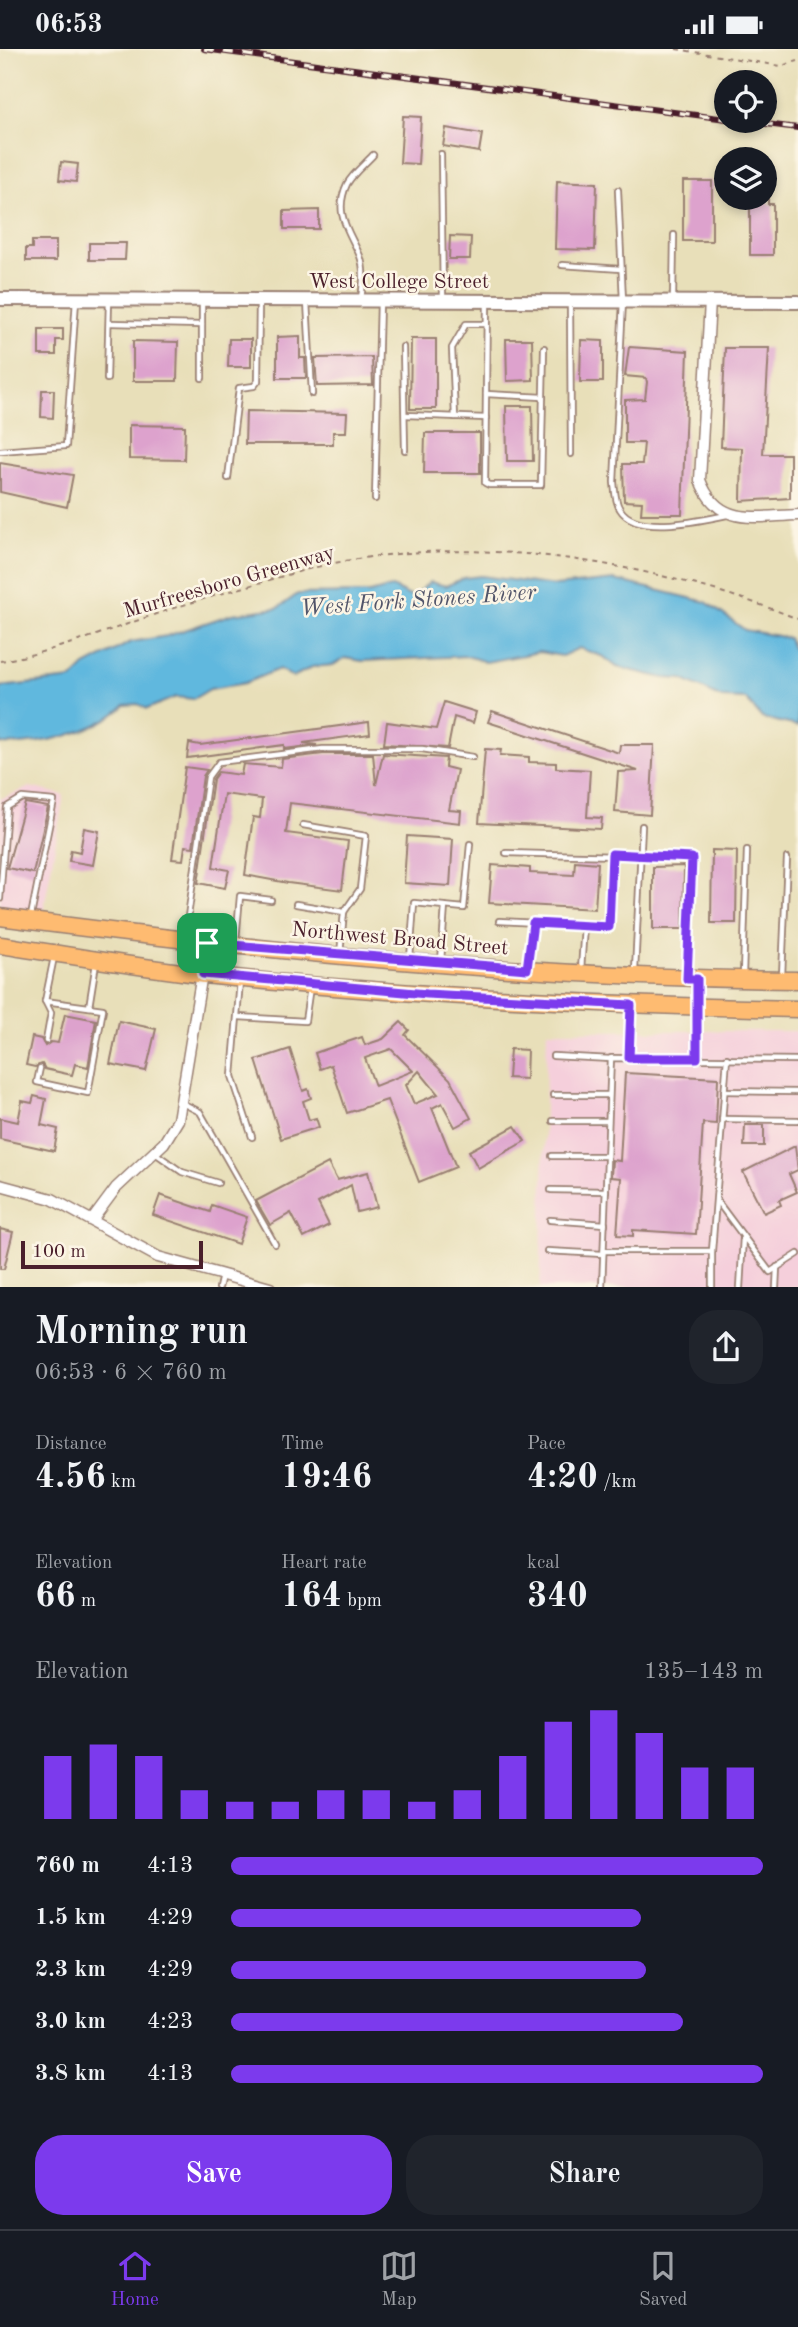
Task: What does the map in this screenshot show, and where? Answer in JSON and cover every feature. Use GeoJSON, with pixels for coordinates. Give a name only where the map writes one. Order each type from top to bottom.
{"type":"FeatureCollection","features":[{"type":"Feature","properties":{"kind":"main road","name":"Northwest Broad Street"},"geometry":{"type":"LineString","coordinates":[[0,917],[185,941],[340,955],[635,976],[790,980]]}},
{"type":"Feature","properties":{"kind":"main road"},"geometry":{"type":"LineString","coordinates":[[0,945],[203,974],[427,994],[631,1005],[798,1009]]}},
{"type":"Feature","properties":{"kind":"main road"},"geometry":{"type":"LineString","coordinates":[[337,986],[340,955]]}},
{"type":"Feature","properties":{"kind":"main road"},"geometry":{"type":"LineString","coordinates":[[427,994],[434,962]]}},
{"type":"Feature","properties":{"kind":"main road"},"geometry":{"type":"LineString","coordinates":[[692,979],[697,1007]]}},
{"type":"Feature","properties":{"kind":"street","name":"West College Street"},"geometry":{"type":"LineString","coordinates":[[0,299],[798,302]]}},
{"type":"Feature","properties":{"kind":"street"},"geometry":{"type":"LineString","coordinates":[[710,302],[700,480],[706,496],[729,515],[798,515]]}},
{"type":"Feature","properties":{"kind":"street"},"geometry":{"type":"LineString","coordinates":[[93,1219],[116,1188],[155,1152],[178,1120],[207,943]]}},
{"type":"Feature","properties":{"kind":"street"},"geometry":{"type":"LineString","coordinates":[[0,1185],[52,1199],[93,1219],[139,1249],[270,1287]]}},
{"type":"Feature","properties":{"kind":"lane"},"geometry":{"type":"LineString","coordinates":[[441,154],[443,300]]}},
{"type":"Feature","properties":{"kind":"lane"},"geometry":{"type":"LineString","coordinates":[[361,300],[363,274],[360,257],[345,230],[341,205],[348,182],[373,155]]}},
{"type":"Feature","properties":{"kind":"lane"},"geometry":{"type":"LineString","coordinates":[[618,190],[623,301],[614,482],[620,510],[632,520],[678,524],[729,515]]}},
{"type":"Feature","properties":{"kind":"lane"},"geometry":{"type":"LineString","coordinates":[[673,301],[674,235]]}},
{"type":"Feature","properties":{"kind":"lane"},"geometry":{"type":"LineString","coordinates":[[562,265],[621,269]]}},
{"type":"Feature","properties":{"kind":"lane"},"geometry":{"type":"LineString","coordinates":[[0,451],[66,446],[76,299]]}},
{"type":"Feature","properties":{"kind":"lane"},"geometry":{"type":"LineString","coordinates":[[107,379],[109,299]]}},
{"type":"Feature","properties":{"kind":"lane"},"geometry":{"type":"LineString","coordinates":[[202,299],[202,378]]}},
{"type":"Feature","properties":{"kind":"lane"},"geometry":{"type":"LineString","coordinates":[[228,478],[239,388],[254,386],[258,381],[259,300]]}},
{"type":"Feature","properties":{"kind":"lane"},"geometry":{"type":"LineString","coordinates":[[307,300],[312,394]]}},
{"type":"Feature","properties":{"kind":"lane"},"geometry":{"type":"LineString","coordinates":[[375,499],[380,300]]}},
{"type":"Feature","properties":{"kind":"lane"},"geometry":{"type":"LineString","coordinates":[[487,300],[486,485],[538,486],[541,482],[544,348]]}},
{"type":"Feature","properties":{"kind":"lane"},"geometry":{"type":"LineString","coordinates":[[570,301],[571,454]]}},
{"type":"Feature","properties":{"kind":"lane"},"geometry":{"type":"LineString","coordinates":[[110,323],[202,325]]}},
{"type":"Feature","properties":{"kind":"lane"},"geometry":{"type":"LineString","coordinates":[[455,417],[452,348],[466,324],[486,324]]}},
{"type":"Feature","properties":{"kind":"lane"},"geometry":{"type":"LineString","coordinates":[[403,347],[405,450]]}},
{"type":"Feature","properties":{"kind":"lane"},"geometry":{"type":"LineString","coordinates":[[486,394],[543,397]]}},
{"type":"Feature","properties":{"kind":"lane"},"geometry":{"type":"LineString","coordinates":[[405,415],[486,418]]}},
{"type":"Feature","properties":{"kind":"lane"},"geometry":{"type":"LineString","coordinates":[[185,941],[208,777],[219,762],[323,749],[422,749],[472,757]]}},
{"type":"Feature","properties":{"kind":"lane"},"geometry":{"type":"LineString","coordinates":[[0,899],[7,807],[22,798],[54,801],[30,921]]}},
{"type":"Feature","properties":{"kind":"lane"},"geometry":{"type":"LineString","coordinates":[[303,825],[366,836],[359,889],[344,912],[340,955]]}},
{"type":"Feature","properties":{"kind":"lane"},"geometry":{"type":"LineString","coordinates":[[635,976],[642,826]]}},
{"type":"Feature","properties":{"kind":"lane"},"geometry":{"type":"LineString","coordinates":[[410,959],[414,904],[464,908],[470,844]]}},
{"type":"Feature","properties":{"kind":"lane"},"geometry":{"type":"LineString","coordinates":[[743,979],[747,850]]}},
{"type":"Feature","properties":{"kind":"lane"},"geometry":{"type":"LineString","coordinates":[[506,853],[692,858],[692,979]]}},
{"type":"Feature","properties":{"kind":"lane"},"geometry":{"type":"LineString","coordinates":[[499,921],[609,927],[612,854]]}},
{"type":"Feature","properties":{"kind":"lane"},"geometry":{"type":"LineString","coordinates":[[787,859],[790,980]]}},
{"type":"Feature","properties":{"kind":"lane"},"geometry":{"type":"LineString","coordinates":[[235,946],[240,896],[271,901]]}},
{"type":"Feature","properties":{"kind":"lane"},"geometry":{"type":"LineString","coordinates":[[296,904],[344,912]]}},
{"type":"Feature","properties":{"kind":"lane"},"geometry":{"type":"LineString","coordinates":[[434,962],[445,906]]}},
{"type":"Feature","properties":{"kind":"lane"},"geometry":{"type":"LineString","coordinates":[[527,969],[533,923]]}},
{"type":"Feature","properties":{"kind":"lane"},"geometry":{"type":"LineString","coordinates":[[581,973],[584,926]]}},
{"type":"Feature","properties":{"kind":"lane"},"geometry":{"type":"LineString","coordinates":[[46,1041],[51,1013],[46,1001],[54,953]]}},
{"type":"Feature","properties":{"kind":"lane"},"geometry":{"type":"LineString","coordinates":[[89,1007],[97,959]]}},
{"type":"Feature","properties":{"kind":"lane"},"geometry":{"type":"LineString","coordinates":[[240,978],[232,1076],[252,1137]]}},
{"type":"Feature","properties":{"kind":"lane"},"geometry":{"type":"LineString","coordinates":[[238,1017],[304,1021],[310,984]]}},
{"type":"Feature","properties":{"kind":"lane"},"geometry":{"type":"LineString","coordinates":[[40,1068],[37,1082],[88,1093],[103,1010],[46,1001]]}},
{"type":"Feature","properties":{"kind":"lane"},"geometry":{"type":"LineString","coordinates":[[629,1058],[631,1005]]}},
{"type":"Feature","properties":{"kind":"lane"},"geometry":{"type":"LineString","coordinates":[[697,1007],[697,1058]]}},
{"type":"Feature","properties":{"kind":"lane"},"geometry":{"type":"LineString","coordinates":[[553,1056],[798,1060]]}},
{"type":"Feature","properties":{"kind":"lane"},"geometry":{"type":"LineString","coordinates":[[712,1287],[712,1251],[727,1058]]}},
{"type":"Feature","properties":{"kind":"lane"},"geometry":{"type":"LineString","coordinates":[[602,1287],[611,1059]]}},
{"type":"Feature","properties":{"kind":"lane"},"geometry":{"type":"LineString","coordinates":[[724,1091],[798,1092]]}},
{"type":"Feature","properties":{"kind":"lane"},"geometry":{"type":"LineString","coordinates":[[553,1095],[610,1095]]}},
{"type":"Feature","properties":{"kind":"lane"},"geometry":{"type":"LineString","coordinates":[[181,1103],[200,1112],[275,1244]]}},
{"type":"Feature","properties":{"kind":"lane"},"geometry":{"type":"LineString","coordinates":[[722,1119],[798,1121]]}},
{"type":"Feature","properties":{"kind":"lane"},"geometry":{"type":"LineString","coordinates":[[553,1121],[608,1121]]}},
{"type":"Feature","properties":{"kind":"lane"},"geometry":{"type":"LineString","coordinates":[[155,1152],[182,1172],[218,1183]]}},
{"type":"Feature","properties":{"kind":"lane"},"geometry":{"type":"LineString","coordinates":[[552,1156],[607,1156]]}},
{"type":"Feature","properties":{"kind":"lane"},"geometry":{"type":"LineString","coordinates":[[551,1190],[606,1191]]}},
{"type":"Feature","properties":{"kind":"lane"},"geometry":{"type":"LineString","coordinates":[[716,1200],[770,1272],[798,1254]]}},
{"type":"Feature","properties":{"kind":"lane"},"geometry":{"type":"LineString","coordinates":[[550,1220],[605,1224]]}},
{"type":"Feature","properties":{"kind":"lane"},"geometry":{"type":"LineString","coordinates":[[740,1287],[743,1236]]}},
{"type":"Feature","properties":{"kind":"lane"},"geometry":{"type":"LineString","coordinates":[[547,1251],[712,1251]]}},
{"type":"Feature","properties":{"kind":"lane"},"geometry":{"type":"LineString","coordinates":[[776,1287],[777,1267]]}},
{"type":"Feature","properties":{"kind":"lane"},"geometry":{"type":"LineString","coordinates":[[219,1287],[222,1275]]}},
{"type":"Feature","properties":{"kind":"path"},"geometry":{"type":"LineString","coordinates":[[676,49],[780,65],[798,61]]}},
{"type":"Feature","properties":{"kind":"path"},"geometry":{"type":"LineString","coordinates":[[729,56],[730,49]]}},
{"type":"Feature","properties":{"kind":"path","name":"Murfreesboro Greenway"},"geometry":{"type":"LineString","coordinates":[[0,661],[31,656],[180,606],[297,572],[349,561],[431,553],[513,551],[572,559],[747,598],[798,619]]}},
{"type":"Feature","properties":{"kind":"shaded area"},"geometry":{"type":"Polygon","coordinates":[[[30,787],[64,795],[43,914],[0,906],[0,799],[30,787]]]}},
{"type":"Feature","properties":{"kind":"shaded area"},"geometry":{"type":"Polygon","coordinates":[[[547,1031],[798,1031],[798,1287],[540,1287],[547,1031]]]}},
{"type":"Feature","properties":{"kind":"water","name":"West Fork Stones River"},"geometry":{"type":"Polygon","coordinates":[[[481,576],[555,586],[615,580],[706,602],[745,630],[788,638],[792,648],[798,649],[798,726],[762,718],[746,699],[722,698],[682,679],[664,678],[617,667],[604,657],[579,648],[562,656],[539,652],[486,662],[467,656],[362,661],[345,658],[333,665],[312,667],[293,677],[279,669],[245,683],[210,689],[193,699],[176,697],[147,709],[138,704],[125,705],[99,723],[66,736],[32,743],[0,744],[0,687],[72,679],[85,666],[131,642],[167,636],[232,614],[278,608],[298,594],[370,593],[392,587],[412,597],[430,582],[446,586],[464,578],[481,576]]]}},
{"type":"Feature","properties":{"kind":"building"},"geometry":{"type":"Polygon","coordinates":[[[403,116],[421,117],[418,164],[400,163],[403,116]]]}},
{"type":"Feature","properties":{"kind":"building"},"geometry":{"type":"Polygon","coordinates":[[[446,128],[482,134],[479,152],[443,146],[446,128]]]}},
{"type":"Feature","properties":{"kind":"building"},"geometry":{"type":"Polygon","coordinates":[[[61,162],[78,164],[76,182],[59,180],[61,162]]]}},
{"type":"Feature","properties":{"kind":"building"},"geometry":{"type":"Polygon","coordinates":[[[557,181],[597,183],[595,250],[555,249],[557,181]]]}},
{"type":"Feature","properties":{"kind":"building"},"geometry":{"type":"Polygon","coordinates":[[[683,181],[712,181],[712,241],[683,241],[683,181]]]}},
{"type":"Feature","properties":{"kind":"building"},"geometry":{"type":"Polygon","coordinates":[[[319,210],[319,229],[284,229],[284,211],[319,210]]]}},
{"type":"Feature","properties":{"kind":"building"},"geometry":{"type":"Polygon","coordinates":[[[750,210],[773,210],[773,255],[750,255],[750,210]]]}},
{"type":"Feature","properties":{"kind":"building"},"geometry":{"type":"Polygon","coordinates":[[[450,236],[471,237],[470,259],[449,259],[450,236]]]}},
{"type":"Feature","properties":{"kind":"building"},"geometry":{"type":"Polygon","coordinates":[[[32,241],[56,241],[56,261],[26,261],[26,248],[32,248],[32,241]]]}},
{"type":"Feature","properties":{"kind":"building"},"geometry":{"type":"Polygon","coordinates":[[[89,243],[126,243],[125,260],[89,260],[89,243]]]}},
{"type":"Feature","properties":{"kind":"building"},"geometry":{"type":"Polygon","coordinates":[[[39,329],[63,329],[63,340],[56,340],[56,355],[39,355],[39,329]]]}},
{"type":"Feature","properties":{"kind":"building"},"geometry":{"type":"Polygon","coordinates":[[[300,336],[300,358],[305,358],[306,378],[277,378],[277,337],[300,336]]]}},
{"type":"Feature","properties":{"kind":"building"},"geometry":{"type":"Polygon","coordinates":[[[229,339],[251,339],[251,367],[228,367],[229,339]]]}},
{"type":"Feature","properties":{"kind":"building"},"geometry":{"type":"Polygon","coordinates":[[[411,339],[436,339],[436,409],[410,409],[411,339]]]}},
{"type":"Feature","properties":{"kind":"building"},"geometry":{"type":"Polygon","coordinates":[[[506,339],[532,339],[533,380],[507,381],[506,339]]]}},
{"type":"Feature","properties":{"kind":"building"},"geometry":{"type":"Polygon","coordinates":[[[581,340],[603,341],[603,382],[580,382],[581,340]]]}},
{"type":"Feature","properties":{"kind":"building"},"geometry":{"type":"Polygon","coordinates":[[[133,341],[178,342],[177,381],[133,381],[133,341]]]}},
{"type":"Feature","properties":{"kind":"building"},"geometry":{"type":"Polygon","coordinates":[[[629,347],[688,351],[682,514],[641,514],[642,502],[624,501],[623,464],[642,464],[644,443],[625,443],[625,400],[645,399],[647,382],[646,378],[625,376],[629,347]]]}},
{"type":"Feature","properties":{"kind":"building"},"geometry":{"type":"Polygon","coordinates":[[[725,348],[769,348],[763,454],[790,454],[790,498],[741,501],[742,448],[721,447],[725,348]]]}},
{"type":"Feature","properties":{"kind":"building"},"geometry":{"type":"Polygon","coordinates":[[[372,357],[373,385],[317,386],[315,358],[372,357]]]}},
{"type":"Feature","properties":{"kind":"building"},"geometry":{"type":"Polygon","coordinates":[[[42,390],[54,390],[53,418],[41,417],[42,390]]]}},
{"type":"Feature","properties":{"kind":"building"},"geometry":{"type":"Polygon","coordinates":[[[506,406],[532,406],[533,461],[507,461],[506,406]]]}},
{"type":"Feature","properties":{"kind":"building"},"geometry":{"type":"Polygon","coordinates":[[[246,411],[347,413],[346,432],[333,432],[333,444],[245,444],[246,411]]]}},
{"type":"Feature","properties":{"kind":"building"},"geometry":{"type":"Polygon","coordinates":[[[129,425],[185,426],[184,460],[129,459],[129,425]]]}},
{"type":"Feature","properties":{"kind":"building"},"geometry":{"type":"Polygon","coordinates":[[[425,433],[480,433],[480,473],[424,473],[425,433]]]}},
{"type":"Feature","properties":{"kind":"building"},"geometry":{"type":"Polygon","coordinates":[[[0,463],[73,475],[67,507],[0,492],[0,463]]]}},
{"type":"Feature","properties":{"kind":"building"},"geometry":{"type":"Polygon","coordinates":[[[444,702],[476,712],[473,723],[454,717],[448,748],[384,744],[387,722],[436,729],[444,702]]]}},
{"type":"Feature","properties":{"kind":"building"},"geometry":{"type":"Polygon","coordinates":[[[492,711],[619,753],[620,745],[654,745],[650,815],[615,812],[618,772],[638,771],[488,722],[492,711]]]}},
{"type":"Feature","properties":{"kind":"building"},"geometry":{"type":"Polygon","coordinates":[[[369,722],[370,734],[303,743],[317,745],[284,749],[284,745],[187,758],[189,743],[200,745],[369,722]]]}},
{"type":"Feature","properties":{"kind":"building"},"geometry":{"type":"Polygon","coordinates":[[[485,749],[501,750],[500,755],[529,757],[529,762],[556,763],[556,768],[590,770],[587,817],[602,818],[601,829],[479,823],[485,749]]]}},
{"type":"Feature","properties":{"kind":"building"},"geometry":{"type":"Polygon","coordinates":[[[323,754],[373,754],[376,785],[383,754],[446,758],[445,767],[457,770],[449,810],[461,811],[460,823],[290,803],[286,833],[348,841],[342,890],[245,875],[253,817],[260,818],[262,799],[224,794],[213,867],[229,870],[225,888],[198,883],[213,779],[218,772],[241,775],[243,764],[281,767],[282,759],[323,754]]]}},
{"type":"Feature","properties":{"kind":"building"},"geometry":{"type":"Polygon","coordinates":[[[185,767],[207,770],[203,776],[193,847],[185,846],[183,860],[172,859],[185,767]]]}},
{"type":"Feature","properties":{"kind":"building"},"geometry":{"type":"Polygon","coordinates":[[[25,803],[48,807],[33,873],[7,868],[25,803]]]}},
{"type":"Feature","properties":{"kind":"building"},"geometry":{"type":"Polygon","coordinates":[[[84,828],[99,831],[93,865],[69,861],[71,850],[80,852],[84,828]]]}},
{"type":"Feature","properties":{"kind":"building"},"geometry":{"type":"Polygon","coordinates":[[[407,836],[453,839],[450,886],[404,883],[407,836]]]}},
{"type":"Feature","properties":{"kind":"building"},"geometry":{"type":"Polygon","coordinates":[[[712,850],[737,851],[736,923],[711,923],[712,850]]]}},
{"type":"Feature","properties":{"kind":"building"},"geometry":{"type":"Polygon","coordinates":[[[575,861],[598,863],[595,909],[489,903],[492,865],[530,868],[530,873],[574,875],[575,861]]]}},
{"type":"Feature","properties":{"kind":"building"},"geometry":{"type":"Polygon","coordinates":[[[684,866],[683,929],[653,929],[653,867],[684,866]]]}},
{"type":"Feature","properties":{"kind":"building"},"geometry":{"type":"Polygon","coordinates":[[[65,1014],[96,1020],[88,1067],[75,1064],[72,1075],[45,1069],[42,1064],[35,1067],[26,1065],[32,1037],[41,1039],[45,1046],[51,1042],[58,1043],[65,1014]]]}},
{"type":"Feature","properties":{"kind":"building"},"geometry":{"type":"Polygon","coordinates":[[[119,1021],[156,1029],[146,1071],[110,1064],[119,1021]]]}},
{"type":"Feature","properties":{"kind":"building"},"geometry":{"type":"Polygon","coordinates":[[[401,1022],[409,1030],[405,1035],[450,1079],[471,1118],[455,1127],[442,1103],[432,1108],[456,1167],[419,1182],[387,1100],[347,1113],[331,1065],[320,1069],[315,1053],[362,1037],[365,1045],[383,1039],[401,1022]],[[391,1049],[365,1058],[375,1086],[413,1071],[391,1049]],[[419,1071],[406,1085],[414,1104],[438,1094],[419,1071]]]}},
{"type":"Feature","properties":{"kind":"building"},"geometry":{"type":"Polygon","coordinates":[[[290,1049],[303,1091],[308,1089],[311,1098],[303,1101],[309,1120],[316,1118],[319,1127],[281,1139],[256,1060],[290,1049]]]}},
{"type":"Feature","properties":{"kind":"building"},"geometry":{"type":"Polygon","coordinates":[[[510,1049],[527,1050],[526,1079],[508,1078],[510,1049]]]}},
{"type":"Feature","properties":{"kind":"building"},"geometry":{"type":"Polygon","coordinates":[[[625,1073],[718,1078],[716,1124],[703,1123],[696,1234],[633,1230],[633,1236],[617,1235],[621,1178],[611,1177],[612,1160],[620,1161],[625,1073]]]}},
{"type":"Feature","properties":{"kind":"building"},"geometry":{"type":"Polygon","coordinates":[[[34,1096],[46,1099],[41,1125],[58,1129],[54,1151],[0,1139],[0,1118],[18,1122],[22,1101],[32,1103],[34,1096]]]}},
{"type":"Feature","properties":{"kind":"building"},"geometry":{"type":"Polygon","coordinates":[[[745,1125],[764,1125],[764,1146],[744,1146],[745,1125]]]}},
{"type":"Feature","properties":{"kind":"building"},"geometry":{"type":"Polygon","coordinates":[[[515,1126],[525,1141],[478,1168],[469,1151],[515,1126]]]}},
{"type":"Feature","properties":{"kind":"building"},"geometry":{"type":"Polygon","coordinates":[[[795,1146],[798,1170],[789,1174],[797,1192],[779,1200],[781,1205],[764,1213],[743,1172],[795,1146]]]}},
{"type":"Feature","properties":{"kind":"building"},"geometry":{"type":"Polygon","coordinates":[[[328,1163],[337,1180],[368,1172],[377,1207],[357,1212],[351,1185],[318,1203],[329,1225],[304,1238],[291,1213],[270,1225],[256,1201],[328,1163]]]}},
{"type":"Feature","properties":{"kind":"building"},"geometry":{"type":"Polygon","coordinates":[[[160,1195],[210,1212],[212,1205],[247,1217],[238,1244],[153,1215],[160,1195]]]}},
{"type":"Feature","properties":{"kind":"building"},"geometry":{"type":"Polygon","coordinates":[[[0,1229],[13,1232],[4,1269],[0,1269],[0,1229]]]}},
{"type":"Feature","properties":{"kind":"railway"},"geometry":{"type":"LineString","coordinates":[[204,49],[714,117]]}},
{"type":"Feature","properties":{"kind":"railway"},"geometry":{"type":"LineString","coordinates":[[777,125],[798,128]]}},
{"type":"Feature","properties":{"kind":"route"},"geometry":{"type":"LineString","coordinates":[[612,854],[692,858],[687,979],[697,979],[697,1058],[629,1058],[631,1005],[427,994],[203,974],[207,943],[527,969],[533,923],[609,927],[612,854]]}}]}
